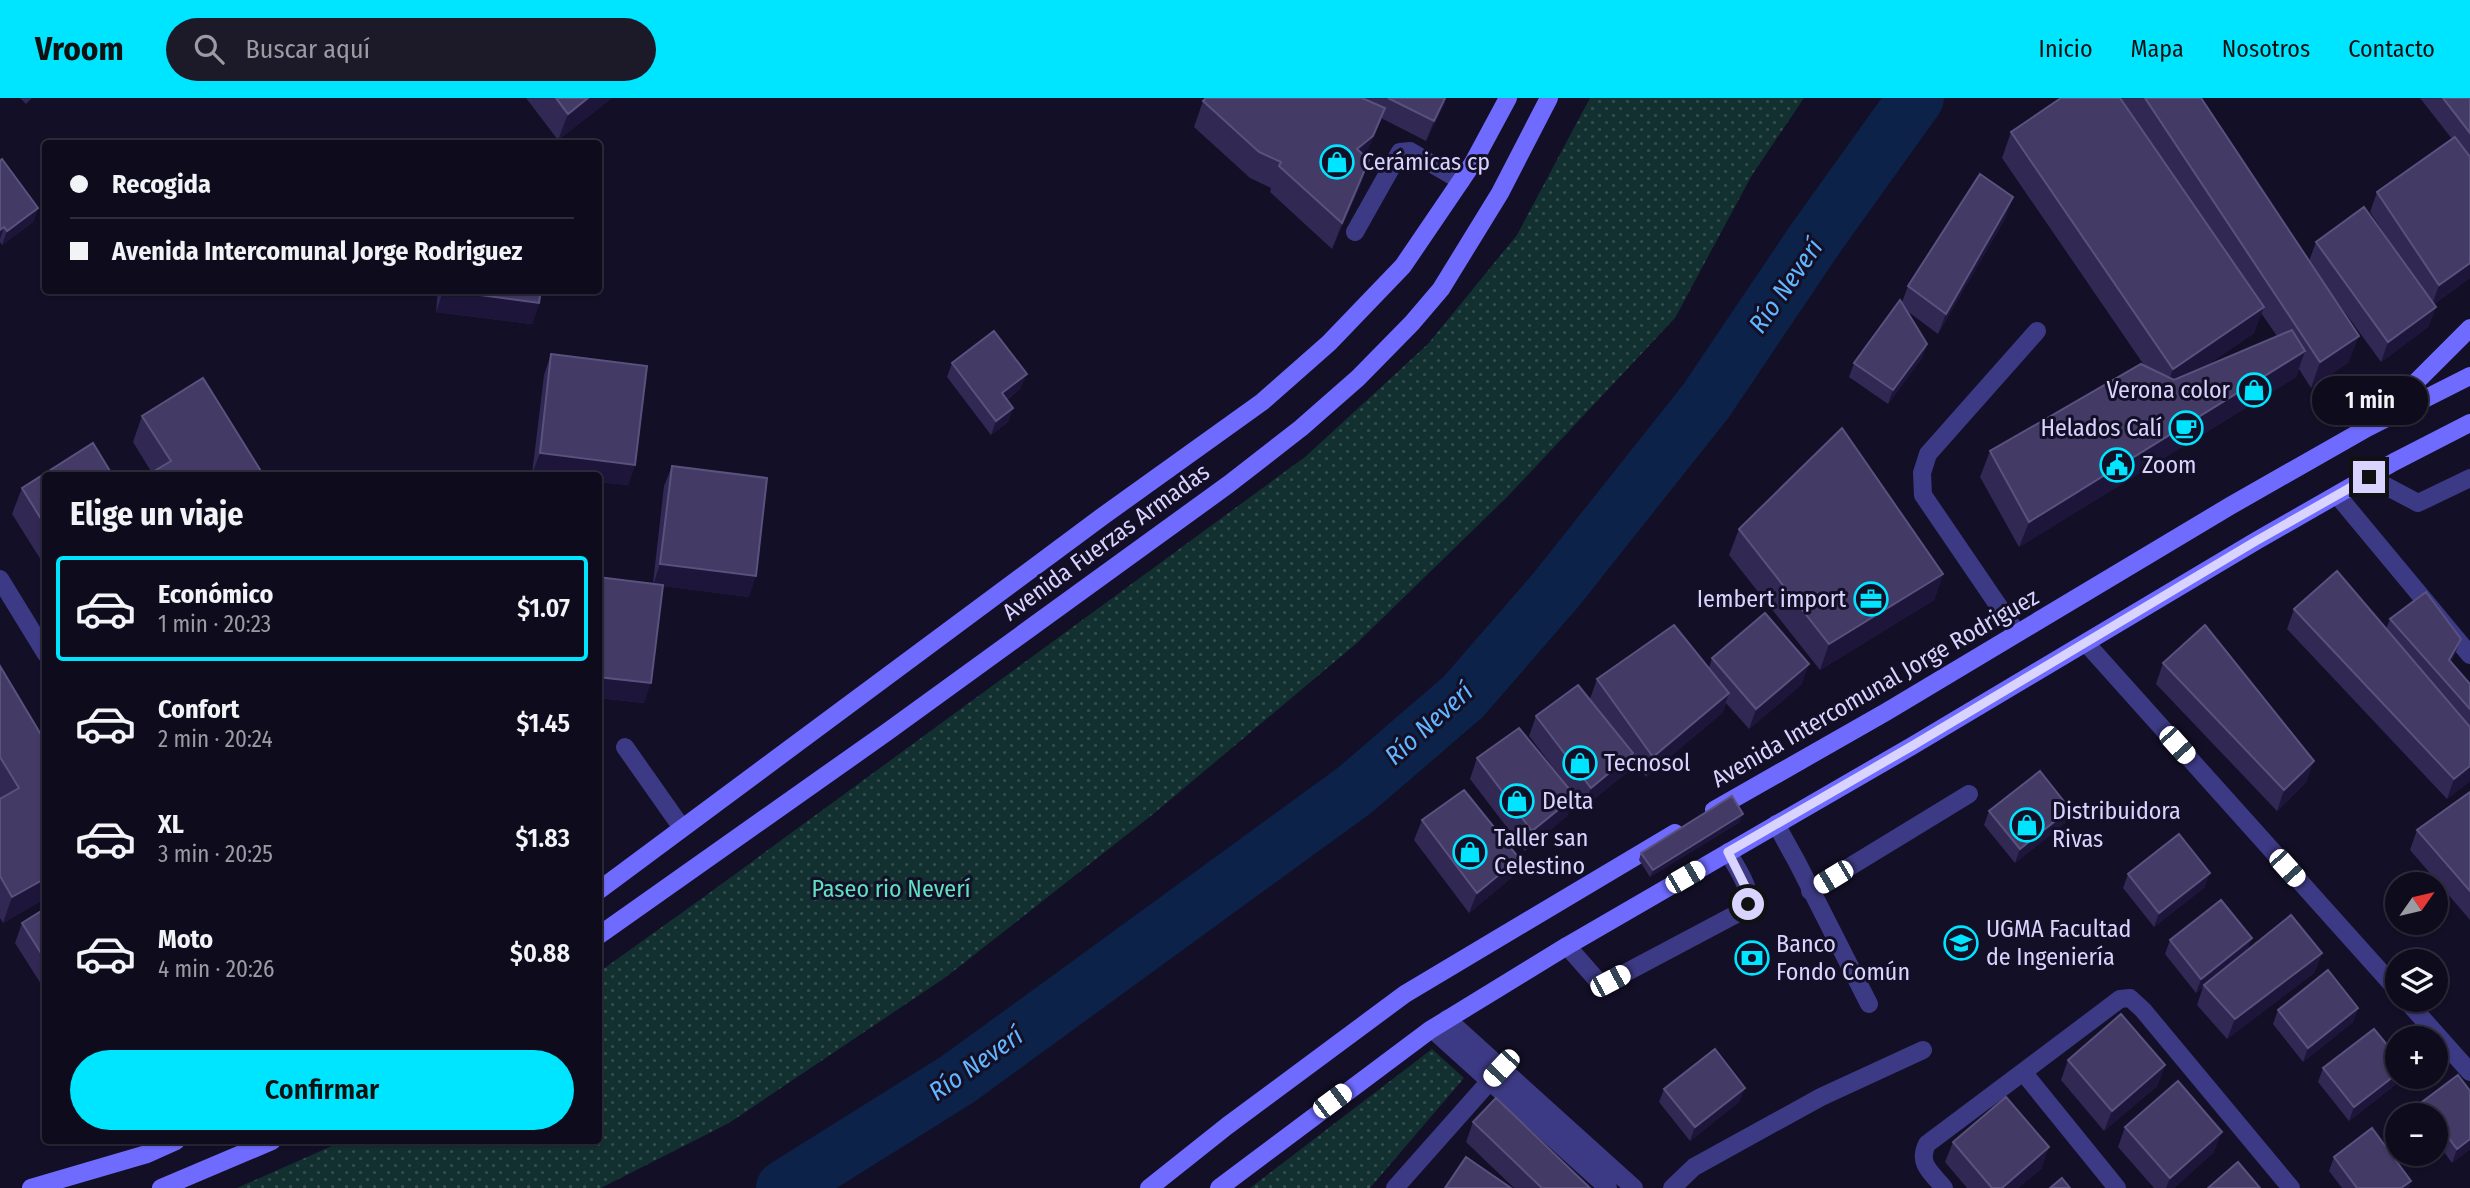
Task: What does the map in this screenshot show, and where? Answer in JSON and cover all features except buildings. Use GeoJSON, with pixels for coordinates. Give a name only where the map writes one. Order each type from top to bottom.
{"type":"FeatureCollection","features":[{"type":"Feature","properties":{"kind":"main road","name":"Avenida Fuerzas Armadas"},"geometry":{"type":"LineString","coordinates":[[602,888],[1103,516],[1262,402],[1329,343],[1403,266],[1473,163],[1508,98]]}},
{"type":"Feature","properties":{"kind":"main road","name":"Avenida Fuerzas Armadas"},"geometry":{"type":"LineString","coordinates":[[602,933],[887,732],[1229,484],[1301,428],[1412,323],[1441,289],[1500,193],[1549,98]]}},
{"type":"Feature","properties":{"kind":"main road"},"geometry":{"type":"LineString","coordinates":[[2373,425],[2470,328]]}},
{"type":"Feature","properties":{"kind":"main road","name":"Avenida Intercomunal Jorge Rodriguez"},"geometry":{"type":"LineString","coordinates":[[1149,1188],[1227,1126],[1405,994],[2241,500],[2373,425],[2470,376]]}},
{"type":"Feature","properties":{"kind":"main road"},"geometry":{"type":"LineString","coordinates":[[1219,1188],[1341,1094],[1439,1024],[1567,946],[2337,495],[2470,424]]}},
{"type":"Feature","properties":{"kind":"main road"},"geometry":{"type":"LineString","coordinates":[[31,1188],[148,1154],[170,1144]]}},
{"type":"Feature","properties":{"kind":"main road"},"geometry":{"type":"LineString","coordinates":[[160,1188],[265,1144]]}},
{"type":"Feature","properties":{"kind":"street"},"geometry":{"type":"LineString","coordinates":[[1355,232],[1400,152],[1410,151],[1461,181]]}},
{"type":"Feature","properties":{"kind":"street"},"geometry":{"type":"LineString","coordinates":[[2017,633],[1923,495],[1922,473],[1928,454],[2037,331]]}},
{"type":"Feature","properties":{"kind":"street"},"geometry":{"type":"LineString","coordinates":[[2369,477],[2418,503],[2470,478]]}},
{"type":"Feature","properties":{"kind":"street"},"geometry":{"type":"LineString","coordinates":[[2337,495],[2470,655]]}},
{"type":"Feature","properties":{"kind":"street"},"geometry":{"type":"LineString","coordinates":[[0,579],[42,647]]}},
{"type":"Feature","properties":{"kind":"street"},"geometry":{"type":"LineString","coordinates":[[2086,643],[2385,976]]}},
{"type":"Feature","properties":{"kind":"street"},"geometry":{"type":"LineString","coordinates":[[625,747],[682,828]]}},
{"type":"Feature","properties":{"kind":"street"},"geometry":{"type":"LineString","coordinates":[[1810,891],[1969,794]]}},
{"type":"Feature","properties":{"kind":"street"},"geometry":{"type":"LineString","coordinates":[[1776,824],[1869,1004]]}},
{"type":"Feature","properties":{"kind":"street"},"geometry":{"type":"LineString","coordinates":[[1567,946],[1597,980],[1604,982],[1742,911],[1748,904],[1749,894],[1728,852]]}},
{"type":"Feature","properties":{"kind":"street"},"geometry":{"type":"LineString","coordinates":[[1944,1188],[1924,1164],[1922,1154],[1927,1144],[2120,999],[2130,998],[2143,1010],[2291,1188]]}},
{"type":"Feature","properties":{"kind":"street"},"geometry":{"type":"LineString","coordinates":[[2417,1012],[2470,1072]]}},
{"type":"Feature","properties":{"kind":"street"},"geometry":{"type":"LineString","coordinates":[[1439,1024],[1495,1074],[1634,1188]]}},
{"type":"Feature","properties":{"kind":"street"},"geometry":{"type":"LineString","coordinates":[[1672,1188],[1694,1167],[1786,1116],[1923,1050]]}},
{"type":"Feature","properties":{"kind":"street"},"geometry":{"type":"LineString","coordinates":[[2022,1072],[2117,1188]]}},
{"type":"Feature","properties":{"kind":"street"},"geometry":{"type":"LineString","coordinates":[[1395,1188],[1495,1074]]}},
{"type":"Feature","properties":{"kind":"street"},"geometry":{"type":"LineString","coordinates":[[1495,1074],[1608,1188]]}},
{"type":"Feature","properties":{"kind":"green space","name":"Paseo rio Neverí"},"geometry":{"type":"Polygon","coordinates":[[[1590,98],[1804,98],[1752,175],[1675,318],[1507,497],[1357,643],[1152,815],[946,977],[729,1123],[601,1188],[237,1188],[336,1144],[602,1144],[602,970],[1305,457],[1428,344],[1517,235],[1590,98]]]}},
{"type":"Feature","properties":{"kind":"green space"},"geometry":{"type":"Polygon","coordinates":[[[1432,1049],[1464,1078],[1370,1188],[1250,1188],[1432,1049]]]}},
{"type":"Feature","properties":{"kind":"waterway","name":"Río Neverí"},"geometry":{"type":"LineString","coordinates":[[784,1188],[958,1079],[1355,790],[1463,697],[1555,591],[1706,401],[1813,242],[1916,98]]}},
{"type":"Feature","properties":{"kind":"place","name":"Cerámicas cp"},"geometry":{"type":"Point","coordinates":[1337,162]}},
{"type":"Feature","properties":{"kind":"place","name":"Verona color"},"geometry":{"type":"Point","coordinates":[2254,390]}},
{"type":"Feature","properties":{"kind":"place","name":"Helados Calí"},"geometry":{"type":"Point","coordinates":[2186,428]}},
{"type":"Feature","properties":{"kind":"place","name":"Zoom"},"geometry":{"type":"Point","coordinates":[2117,465]}},
{"type":"Feature","properties":{"kind":"place","name":"Iembert import"},"geometry":{"type":"Point","coordinates":[1871,599]}},
{"type":"Feature","properties":{"kind":"place","name":"Tecnosol"},"geometry":{"type":"Point","coordinates":[1580,763]}},
{"type":"Feature","properties":{"kind":"place","name":"Delta"},"geometry":{"type":"Point","coordinates":[1517,801]}},
{"type":"Feature","properties":{"kind":"place","name":"Distribuidora Rivas"},"geometry":{"type":"Point","coordinates":[2027,825]}},
{"type":"Feature","properties":{"kind":"place","name":"Taller san Celestino"},"geometry":{"type":"Point","coordinates":[1470,852]}},
{"type":"Feature","properties":{"kind":"place","name":"UGMA Facultad de Ingeniería"},"geometry":{"type":"Point","coordinates":[1961,943]}},
{"type":"Feature","properties":{"kind":"place","name":"Banco Fondo Común"},"geometry":{"type":"Point","coordinates":[1752,958]}},
{"type":"Feature","properties":{"kind":"route"},"geometry":{"type":"LineString","coordinates":[[1748,904],[1749,894],[1728,852],[2369,477]]}}]}
